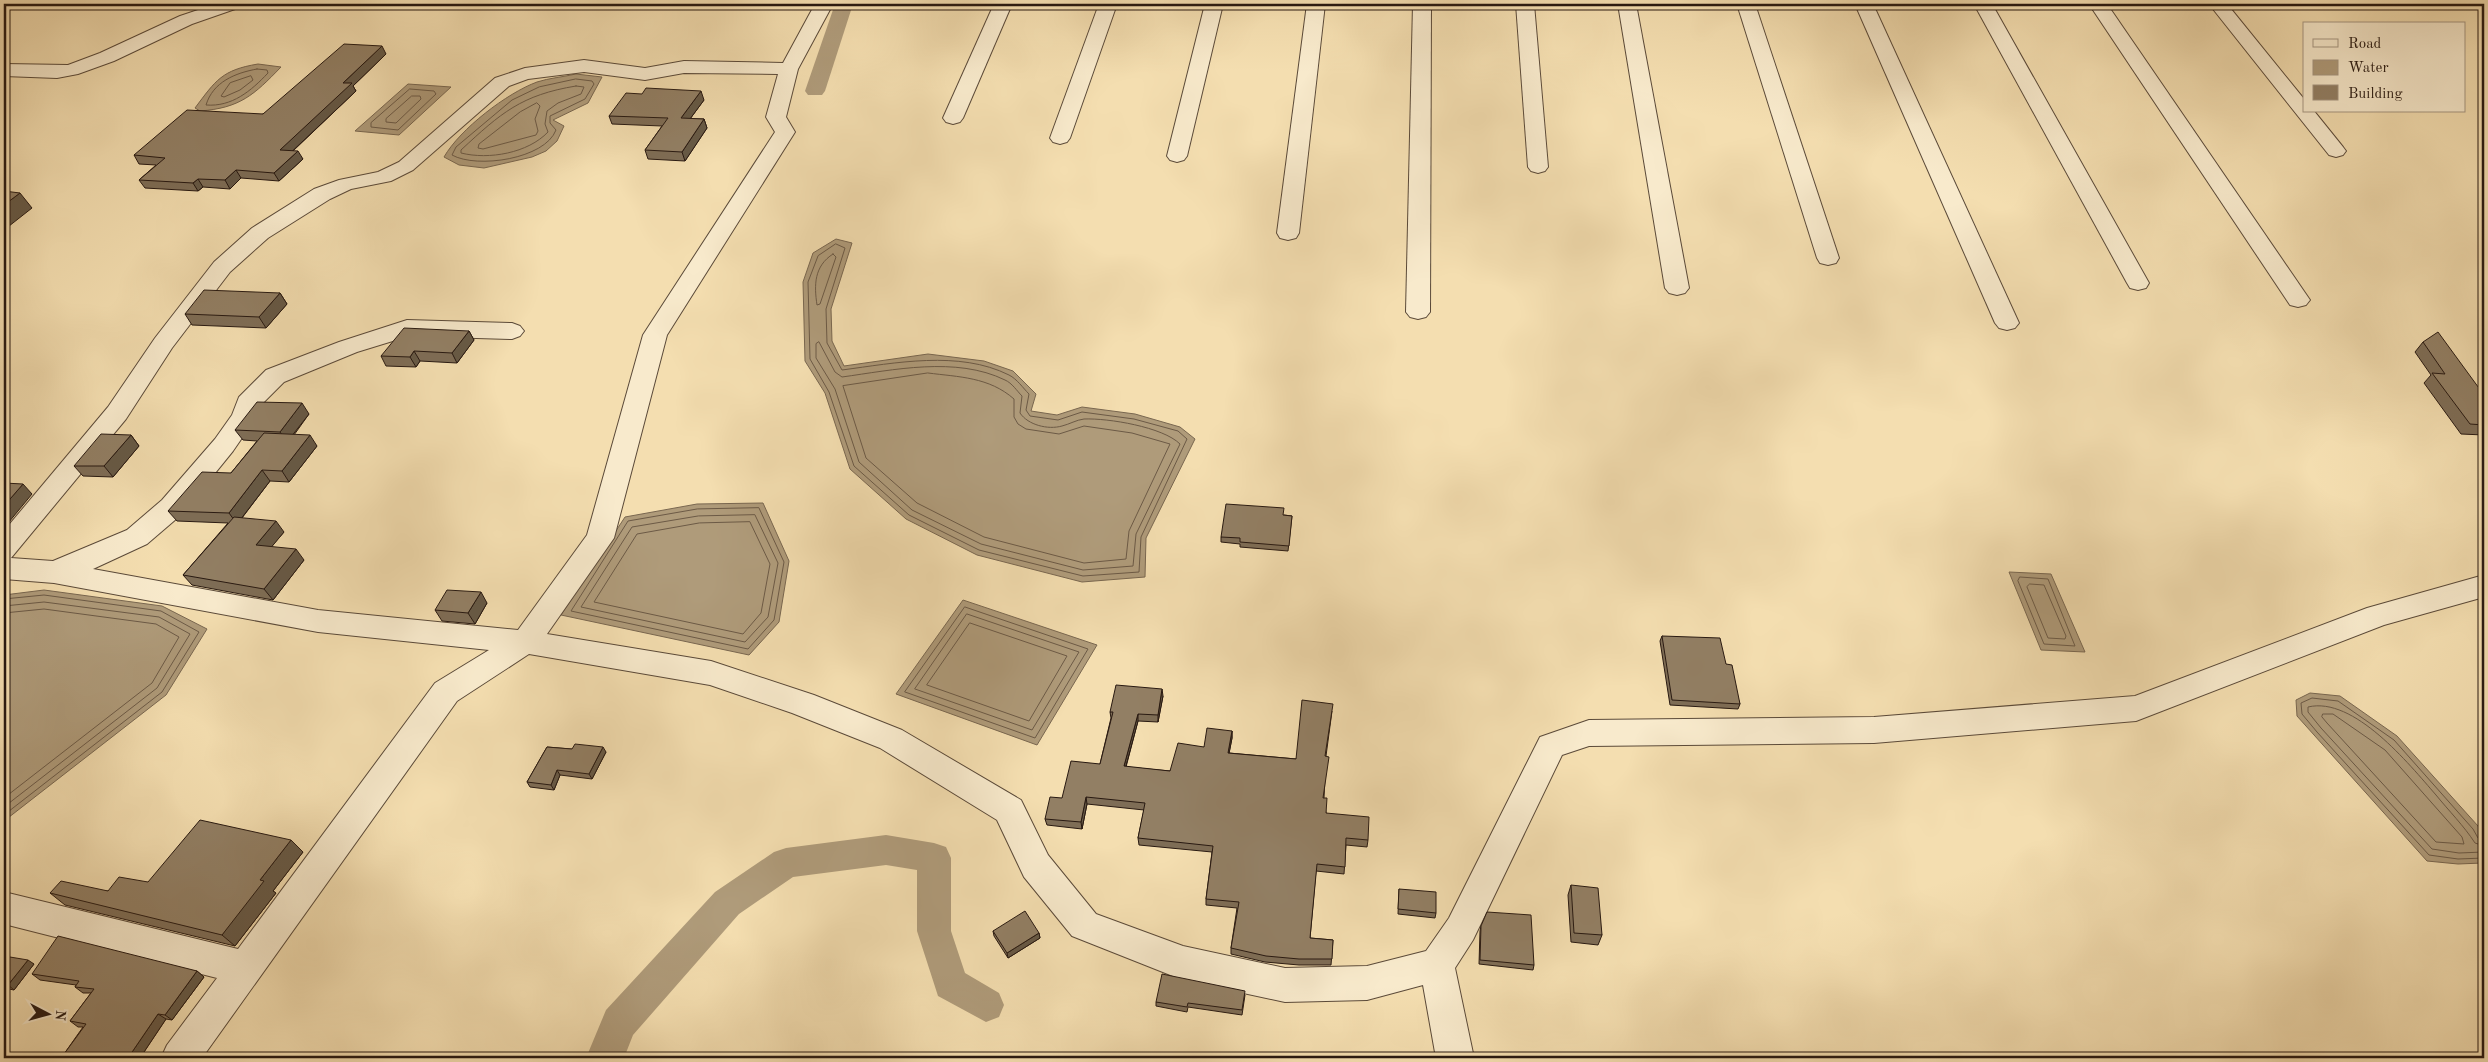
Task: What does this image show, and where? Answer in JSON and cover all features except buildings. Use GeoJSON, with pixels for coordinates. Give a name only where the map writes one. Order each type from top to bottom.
{"type":"FeatureCollection","features":[{"type":"Feature","properties":{"kind":"street"},"geometry":{"type":"LineString","coordinates":[[4,70],[57,72],[70,70],[107,57],[186,20],[232,4]]}},
{"type":"Feature","properties":{"kind":"street"},"geometry":{"type":"LineString","coordinates":[[180,1058],[446,692],[525,642],[600,538],[655,335],[785,132],[776,117],[789,69],[824,4]]}},
{"type":"Feature","properties":{"kind":"street"},"geometry":{"type":"LineString","coordinates":[[953,118],[1003,4]]}},
{"type":"Feature","properties":{"kind":"street"},"geometry":{"type":"LineString","coordinates":[[1060,138],[1108,4]]}},
{"type":"Feature","properties":{"kind":"street"},"geometry":{"type":"LineString","coordinates":[[1177,156],[1214,4]]}},
{"type":"Feature","properties":{"kind":"street"},"geometry":{"type":"LineString","coordinates":[[1288,233],[1316,4]]}},
{"type":"Feature","properties":{"kind":"street"},"geometry":{"type":"LineString","coordinates":[[1418,312],[1422,4]]}},
{"type":"Feature","properties":{"kind":"street"},"geometry":{"type":"LineString","coordinates":[[1525,4],[1538,167]]}},
{"type":"Feature","properties":{"kind":"street"},"geometry":{"type":"LineString","coordinates":[[1627,4],[1677,288]]}},
{"type":"Feature","properties":{"kind":"street"},"geometry":{"type":"LineString","coordinates":[[1746,4],[1828,258]]}},
{"type":"Feature","properties":{"kind":"street"},"geometry":{"type":"LineString","coordinates":[[1864,4],[2007,323]]}},
{"type":"Feature","properties":{"kind":"street"},"geometry":{"type":"LineString","coordinates":[[1983,4],[2138,283]]}},
{"type":"Feature","properties":{"kind":"street"},"geometry":{"type":"LineString","coordinates":[[2098,4],[2298,300]]}},
{"type":"Feature","properties":{"kind":"street"},"geometry":{"type":"LineString","coordinates":[[2218,4],[2303,110]]}},
{"type":"Feature","properties":{"kind":"street"},"geometry":{"type":"LineString","coordinates":[[4,550],[117,413],[163,343],[222,267],[260,233],[322,194],[346,184],[384,177],[406,166],[502,82],[525,74],[584,66],[645,74],[684,66],[789,69]]}},
{"type":"Feature","properties":{"kind":"street"},"geometry":{"type":"LineString","coordinates":[[2305,112],[2336,151]]}},
{"type":"Feature","properties":{"kind":"street"},"geometry":{"type":"LineString","coordinates":[[54,572],[99,555],[137,537],[172,507],[224,445],[244,416],[248,403],[275,376],[348,347],[407,328],[512,331]]}},
{"type":"Feature","properties":{"kind":"street"},"geometry":{"type":"LineString","coordinates":[[4,568],[54,572],[318,621],[525,642],[710,673],[803,704],[891,739],[1008,810],[1036,866],[1084,925],[1183,963],[1285,985],[1367,983],[1437,965],[1461,929],[1551,746],[1589,733],[1874,730],[2136,708],[2377,616],[2484,586]]}},
{"type":"Feature","properties":{"kind":"street"},"geometry":{"type":"LineString","coordinates":[[4,908],[245,968]]}},
{"type":"Feature","properties":{"kind":"street"},"geometry":{"type":"LineString","coordinates":[[1437,965],[1455,1058]]}},
{"type":"Feature","properties":{"kind":"water"},"geometry":{"type":"Polygon","coordinates":[[[258,64],[281,67],[263,85],[236,103],[226,107],[200,111],[195,108],[215,83],[228,73],[246,66],[258,64]]]}},
{"type":"Feature","properties":{"kind":"water"},"geometry":{"type":"Polygon","coordinates":[[[576,74],[602,77],[588,103],[553,120],[564,126],[557,141],[546,151],[532,157],[484,168],[459,165],[444,157],[461,135],[485,113],[512,94],[546,79],[576,74]]]}},
{"type":"Feature","properties":{"kind":"water"},"geometry":{"type":"Polygon","coordinates":[[[408,84],[451,87],[399,135],[355,131],[408,84]]]}},
{"type":"Feature","properties":{"kind":"water"},"geometry":{"type":"Polygon","coordinates":[[[836,239],[852,243],[831,309],[832,341],[844,366],[928,354],[984,361],[1013,371],[1036,394],[1031,411],[1057,415],[1082,407],[1135,414],[1180,427],[1195,439],[1146,538],[1145,577],[1082,582],[977,555],[906,519],[850,469],[825,393],[805,361],[803,282],[813,253],[836,239]]]}},
{"type":"Feature","properties":{"kind":"water"},"geometry":{"type":"Polygon","coordinates":[[[763,503],[789,561],[779,622],[749,655],[561,615],[625,517],[697,504],[763,503]]]}},
{"type":"Feature","properties":{"kind":"water"},"geometry":{"type":"Polygon","coordinates":[[[2009,572],[2051,574],[2085,652],[2041,650],[2009,572]]]}},
{"type":"Feature","properties":{"kind":"water"},"geometry":{"type":"Polygon","coordinates":[[[44,590],[162,606],[207,629],[166,695],[4,821],[4,595],[44,590]]]}},
{"type":"Feature","properties":{"kind":"water"},"geometry":{"type":"Polygon","coordinates":[[[963,600],[1097,645],[1037,745],[896,694],[963,600]]]}},
{"type":"Feature","properties":{"kind":"water"},"geometry":{"type":"Polygon","coordinates":[[[2310,693],[2340,696],[2397,736],[2478,826],[2484,838],[2483,863],[2458,864],[2427,861],[2297,716],[2296,700],[2310,693]]]}},
{"type":"Feature","properties":{"kind":"waterway"},"geometry":{"type":"LineString","coordinates":[[815,91],[844,4]]}},
{"type":"Feature","properties":{"kind":"waterway"},"geometry":{"type":"LineString","coordinates":[[605,1058],[619,1023],[727,903],[786,863],[886,850],[934,858],[934,931],[951,984],[986,1005]]}}]}
